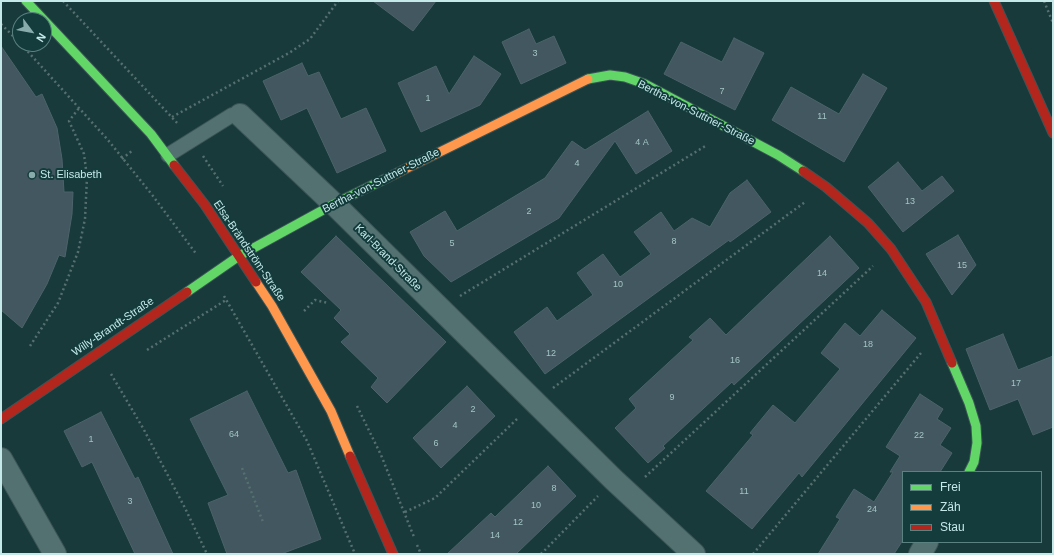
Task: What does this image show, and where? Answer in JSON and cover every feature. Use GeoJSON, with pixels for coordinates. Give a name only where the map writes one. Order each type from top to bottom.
{"type":"FeatureCollection","features":[{"type":"Feature","properties":{"kind":"street","name":"Elsa-Brändström-Straße"},"geometry":{"type":"LineString","coordinates":[[26,1],[83,60],[168,155],[239,256],[272,306],[331,410],[393,554]]}},
{"type":"Feature","properties":{"kind":"street"},"geometry":{"type":"LineString","coordinates":[[994,1],[1053,133]]}},
{"type":"Feature","properties":{"kind":"street","name":"Bertha-von-Suttner-Straße"},"geometry":{"type":"LineString","coordinates":[[239,256],[334,204],[590,78],[610,75],[625,77],[645,84],[778,155],[826,187],[868,223],[891,249],[907,271],[926,302],[969,403],[976,426],[977,443],[974,462],[970,471]]}},
{"type":"Feature","properties":{"kind":"street","name":"Karl-Brand-Straße"},"geometry":{"type":"LineString","coordinates":[[240,115],[334,204],[621,487],[694,554]]}},
{"type":"Feature","properties":{"kind":"street","name":"Willy-Brandt-Straße"},"geometry":{"type":"LineString","coordinates":[[1,419],[239,256]]}},
{"type":"Feature","properties":{"kind":"street"},"geometry":{"type":"LineString","coordinates":[[1,459],[55,554]]}},
{"type":"Feature","properties":{"kind":"street"},"geometry":{"type":"LineString","coordinates":[[920,554],[926,543]]}},
{"type":"Feature","properties":{"kind":"lane"},"geometry":{"type":"LineString","coordinates":[[168,155],[232,115],[240,115]]}},
{"type":"Feature","properties":{"kind":"path"},"geometry":{"type":"LineString","coordinates":[[122,159],[172,117],[289,53],[310,38],[338,1]]}},
{"type":"Feature","properties":{"kind":"path"},"geometry":{"type":"LineString","coordinates":[[1044,1],[1053,23]]}},
{"type":"Feature","properties":{"kind":"path"},"geometry":{"type":"LineString","coordinates":[[1,24],[12,36]]}},
{"type":"Feature","properties":{"kind":"path"},"geometry":{"type":"LineString","coordinates":[[30,346],[58,303],[78,252],[85,219],[88,177],[84,154],[69,120],[79,108]]}},
{"type":"Feature","properties":{"kind":"path"},"geometry":{"type":"LineString","coordinates":[[439,309],[731,130]]}},
{"type":"Feature","properties":{"kind":"path"},"geometry":{"type":"LineString","coordinates":[[405,512],[435,498],[534,402],[826,187]]}},
{"type":"Feature","properties":{"kind":"path"},"geometry":{"type":"LineString","coordinates":[[541,554],[621,487],[891,249]]}},
{"type":"Feature","properties":{"kind":"path"},"geometry":{"type":"LineString","coordinates":[[304,310],[315,300],[328,303]]}},
{"type":"Feature","properties":{"kind":"path"},"geometry":{"type":"LineString","coordinates":[[753,554],[939,331]]}},
{"type":"Feature","properties":{"kind":"path"},"geometry":{"type":"LineString","coordinates":[[111,374],[147,434],[207,554]]}},
{"type":"Feature","properties":{"kind":"path"},"geometry":{"type":"LineString","coordinates":[[242,468],[263,522]]}},
{"type":"Feature","properties":{"kind":"building"},"geometry":{"type":"Polygon","coordinates":[[[373,1],[436,1],[413,31],[373,1]]]}},
{"type":"Feature","properties":{"kind":"building"},"geometry":{"type":"Polygon","coordinates":[[[529,29],[536,44],[554,36],[566,63],[521,84],[502,42],[529,29]]]}},
{"type":"Feature","properties":{"kind":"building"},"geometry":{"type":"Polygon","coordinates":[[[734,38],[764,53],[735,110],[664,74],[681,42],[722,62],[734,38]]]}},
{"type":"Feature","properties":{"kind":"building","name":"St. Elisabeth"},"geometry":{"type":"Polygon","coordinates":[[[1,46],[36,97],[42,94],[57,128],[62,159],[64,192],[73,192],[72,214],[65,257],[59,255],[47,284],[22,328],[1,310],[1,46]]]}},
{"type":"Feature","properties":{"kind":"building"},"geometry":{"type":"Polygon","coordinates":[[[474,56],[501,74],[480,105],[421,132],[398,83],[436,66],[449,94],[474,56]]]}},
{"type":"Feature","properties":{"kind":"building"},"geometry":{"type":"Polygon","coordinates":[[[302,63],[308,76],[319,72],[341,119],[366,108],[386,151],[337,173],[307,108],[281,120],[263,81],[302,63]]]}},
{"type":"Feature","properties":{"kind":"building"},"geometry":{"type":"Polygon","coordinates":[[[863,74],[887,88],[844,162],[772,120],[791,87],[839,114],[863,74]]]}},
{"type":"Feature","properties":{"kind":"building"},"geometry":{"type":"Polygon","coordinates":[[[648,111],[672,151],[636,174],[615,141],[559,218],[451,282],[424,256],[410,232],[445,211],[457,231],[545,178],[572,141],[585,150],[648,111]]]}},
{"type":"Feature","properties":{"kind":"building"},"geometry":{"type":"Polygon","coordinates":[[[898,162],[922,191],[942,176],[954,191],[903,232],[868,187],[898,162]]]}},
{"type":"Feature","properties":{"kind":"building"},"geometry":{"type":"Polygon","coordinates":[[[747,180],[771,212],[730,242],[729,240],[545,374],[514,332],[547,307],[557,321],[593,295],[577,273],[603,254],[620,277],[651,254],[634,232],[661,212],[674,231],[692,218],[710,227],[730,193],[747,180]]]}},
{"type":"Feature","properties":{"kind":"building"},"geometry":{"type":"Polygon","coordinates":[[[958,235],[976,265],[952,295],[926,254],[958,235]]]}},
{"type":"Feature","properties":{"kind":"building"},"geometry":{"type":"Polygon","coordinates":[[[336,236],[446,342],[387,403],[371,387],[378,378],[341,342],[350,334],[334,318],[341,310],[301,272],[336,236]]]}},
{"type":"Feature","properties":{"kind":"building"},"geometry":{"type":"Polygon","coordinates":[[[830,236],[859,268],[734,385],[732,382],[663,446],[665,448],[648,463],[615,428],[636,408],[629,399],[693,340],[689,337],[710,318],[726,335],[830,236]]]}},
{"type":"Feature","properties":{"kind":"building"},"geometry":{"type":"Polygon","coordinates":[[[882,310],[916,338],[802,477],[799,473],[752,529],[706,491],[753,435],[750,433],[773,405],[795,423],[840,369],[821,353],[845,323],[860,336],[882,310]]]}},
{"type":"Feature","properties":{"kind":"building"},"geometry":{"type":"Polygon","coordinates":[[[1003,334],[1018,370],[1053,356],[1053,427],[1033,435],[1018,399],[990,410],[966,349],[1003,334]]]}},
{"type":"Feature","properties":{"kind":"building"},"geometry":{"type":"Polygon","coordinates":[[[467,386],[495,416],[441,468],[413,438],[467,386]]]}},
{"type":"Feature","properties":{"kind":"building"},"geometry":{"type":"Polygon","coordinates":[[[247,391],[288,473],[296,470],[321,539],[281,554],[227,554],[208,503],[228,495],[190,419],[247,391]]]}},
{"type":"Feature","properties":{"kind":"building"},"geometry":{"type":"Polygon","coordinates":[[[920,394],[943,409],[937,419],[951,428],[940,445],[952,453],[941,471],[902,471],[902,542],[894,554],[818,554],[840,519],[836,517],[854,489],[874,502],[893,472],[890,472],[900,456],[886,447],[920,394]]]}},
{"type":"Feature","properties":{"kind":"building"},"geometry":{"type":"Polygon","coordinates":[[[101,412],[135,479],[138,477],[173,554],[135,554],[92,462],[82,467],[64,431],[101,412]]]}},
{"type":"Feature","properties":{"kind":"building"},"geometry":{"type":"Polygon","coordinates":[[[548,466],[576,496],[516,554],[447,554],[491,513],[495,517],[548,466]]]}},
{"type":"Feature","properties":{"kind":"traffic: fast"},"geometry":{"type":"LineString","coordinates":[[26,1],[151,134],[174,165]]}},
{"type":"Feature","properties":{"kind":"traffic: fast"},"geometry":{"type":"LineString","coordinates":[[588,79],[610,75],[625,77],[645,84],[778,155],[803,171]]}},
{"type":"Feature","properties":{"kind":"traffic: fast"},"geometry":{"type":"LineString","coordinates":[[187,292],[239,256],[334,204],[389,177]]}},
{"type":"Feature","properties":{"kind":"traffic: fast"},"geometry":{"type":"LineString","coordinates":[[952,363],[969,403],[976,426],[977,443],[974,462],[970,471]]}},
{"type":"Feature","properties":{"kind":"traffic: slow"},"geometry":{"type":"LineString","coordinates":[[389,177],[588,79]]}},
{"type":"Feature","properties":{"kind":"traffic: slow"},"geometry":{"type":"LineString","coordinates":[[256,282],[272,306],[331,411],[350,456]]}},
{"type":"Feature","properties":{"kind":"traffic: jam"},"geometry":{"type":"LineString","coordinates":[[994,1],[1053,133]]}},
{"type":"Feature","properties":{"kind":"traffic: jam"},"geometry":{"type":"LineString","coordinates":[[174,165],[205,205],[256,282]]}},
{"type":"Feature","properties":{"kind":"traffic: jam"},"geometry":{"type":"LineString","coordinates":[[803,171],[826,187],[868,223],[891,249],[926,302],[952,363]]}},
{"type":"Feature","properties":{"kind":"traffic: jam"},"geometry":{"type":"LineString","coordinates":[[1,419],[187,292]]}},
{"type":"Feature","properties":{"kind":"traffic: jam"},"geometry":{"type":"LineString","coordinates":[[350,456],[393,554]]}},
{"type":"Feature","properties":{"kind":"place","name":"St. Elisabeth"},"geometry":{"type":"Point","coordinates":[32,175]}}]}
